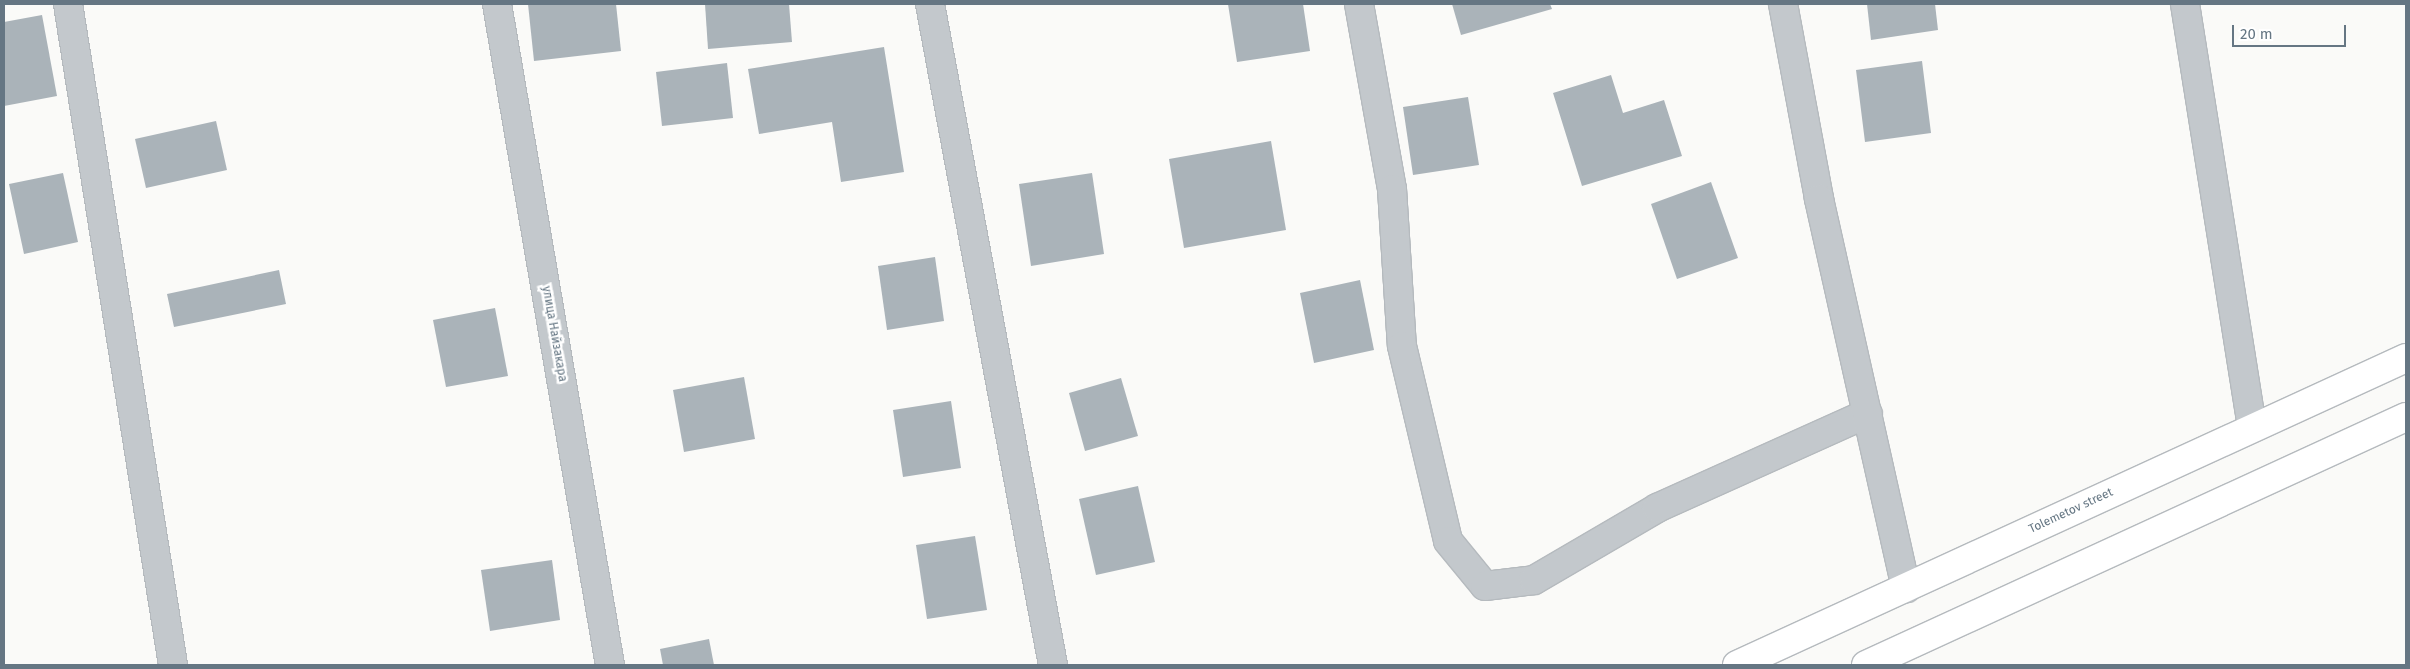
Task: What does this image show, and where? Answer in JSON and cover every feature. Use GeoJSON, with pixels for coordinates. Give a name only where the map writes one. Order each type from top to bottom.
{"type":"FeatureCollection","features":[{"type":"Feature","properties":{"kind":"main road","name":"Tolemetov street"},"geometry":{"type":"LineString","coordinates":[[1737,665],[2406,358]]}},
{"type":"Feature","properties":{"kind":"main road"},"geometry":{"type":"LineString","coordinates":[[1866,665],[2406,417]]}},
{"type":"Feature","properties":{"kind":"street"},"geometry":{"type":"LineString","coordinates":[[68,4],[173,665]]}},
{"type":"Feature","properties":{"kind":"street","name":"улица Найзакара"},"geometry":{"type":"LineString","coordinates":[[497,4],[610,665]]}},
{"type":"Feature","properties":{"kind":"street"},"geometry":{"type":"LineString","coordinates":[[930,4],[1053,665]]}},
{"type":"Feature","properties":{"kind":"street"},"geometry":{"type":"LineString","coordinates":[[1359,4],[1392,189],[1402,346],[1448,541],[1485,586],[1534,580],[1657,508],[1868,413]]}},
{"type":"Feature","properties":{"kind":"street"},"geometry":{"type":"LineString","coordinates":[[1783,4],[1819,200],[1906,588]]}},
{"type":"Feature","properties":{"kind":"street"},"geometry":{"type":"LineString","coordinates":[[2185,4],[2252,428]]}},
{"type":"Feature","properties":{"kind":"building"},"geometry":{"type":"Polygon","coordinates":[[[528,4],[616,4],[621,51],[534,61],[528,4]]]}},
{"type":"Feature","properties":{"kind":"building"},"geometry":{"type":"Polygon","coordinates":[[[705,4],[789,4],[792,42],[708,49],[705,4]]]}},
{"type":"Feature","properties":{"kind":"building"},"geometry":{"type":"Polygon","coordinates":[[[1228,4],[1303,4],[1310,51],[1237,62],[1228,4]]]}},
{"type":"Feature","properties":{"kind":"building"},"geometry":{"type":"Polygon","coordinates":[[[1452,4],[1550,4],[1552,9],[1461,35],[1452,4]]]}},
{"type":"Feature","properties":{"kind":"building"},"geometry":{"type":"Polygon","coordinates":[[[1867,4],[1935,4],[1938,30],[1871,40],[1867,4]]]}},
{"type":"Feature","properties":{"kind":"building"},"geometry":{"type":"Polygon","coordinates":[[[42,15],[57,96],[4,106],[4,22],[42,15]]]}},
{"type":"Feature","properties":{"kind":"building"},"geometry":{"type":"Polygon","coordinates":[[[884,47],[904,172],[841,182],[832,122],[759,134],[748,69],[884,47]]]}},
{"type":"Feature","properties":{"kind":"building"},"geometry":{"type":"Polygon","coordinates":[[[1922,61],[1931,133],[1865,142],[1856,70],[1922,61]]]}},
{"type":"Feature","properties":{"kind":"building"},"geometry":{"type":"Polygon","coordinates":[[[727,63],[733,118],[662,126],[656,72],[727,63]]]}},
{"type":"Feature","properties":{"kind":"building"},"geometry":{"type":"Polygon","coordinates":[[[1611,75],[1623,113],[1664,100],[1682,156],[1582,186],[1553,93],[1611,75]]]}},
{"type":"Feature","properties":{"kind":"building"},"geometry":{"type":"Polygon","coordinates":[[[1468,97],[1479,165],[1413,175],[1403,107],[1468,97]]]}},
{"type":"Feature","properties":{"kind":"building"},"geometry":{"type":"Polygon","coordinates":[[[216,121],[227,170],[146,188],[135,139],[216,121]]]}},
{"type":"Feature","properties":{"kind":"building"},"geometry":{"type":"Polygon","coordinates":[[[1271,141],[1286,230],[1184,248],[1169,159],[1271,141]]]}},
{"type":"Feature","properties":{"kind":"building"},"geometry":{"type":"Polygon","coordinates":[[[63,173],[78,242],[24,254],[9,184],[63,173]]]}},
{"type":"Feature","properties":{"kind":"building"},"geometry":{"type":"Polygon","coordinates":[[[1092,173],[1104,254],[1031,266],[1019,184],[1092,173]]]}},
{"type":"Feature","properties":{"kind":"building"},"geometry":{"type":"Polygon","coordinates":[[[1711,182],[1738,258],[1677,279],[1651,204],[1711,182]]]}},
{"type":"Feature","properties":{"kind":"building"},"geometry":{"type":"Polygon","coordinates":[[[935,257],[944,321],[887,330],[878,266],[935,257]]]}},
{"type":"Feature","properties":{"kind":"building"},"geometry":{"type":"Polygon","coordinates":[[[279,270],[286,304],[174,327],[167,294],[279,270]]]}},
{"type":"Feature","properties":{"kind":"building"},"geometry":{"type":"Polygon","coordinates":[[[1360,280],[1374,350],[1314,363],[1300,293],[1360,280]]]}},
{"type":"Feature","properties":{"kind":"building"},"geometry":{"type":"Polygon","coordinates":[[[495,308],[508,376],[446,387],[433,320],[495,308]]]}},
{"type":"Feature","properties":{"kind":"building"},"geometry":{"type":"Polygon","coordinates":[[[744,377],[755,439],[684,452],[673,390],[744,377]]]}},
{"type":"Feature","properties":{"kind":"building"},"geometry":{"type":"Polygon","coordinates":[[[1121,378],[1138,436],[1085,451],[1069,393],[1121,378]]]}},
{"type":"Feature","properties":{"kind":"building"},"geometry":{"type":"Polygon","coordinates":[[[951,401],[961,468],[903,477],[893,410],[951,401]]]}},
{"type":"Feature","properties":{"kind":"building"},"geometry":{"type":"Polygon","coordinates":[[[1138,486],[1155,562],[1096,575],[1079,499],[1138,486]]]}},
{"type":"Feature","properties":{"kind":"building"},"geometry":{"type":"Polygon","coordinates":[[[975,536],[987,610],[927,619],[916,545],[975,536]]]}},
{"type":"Feature","properties":{"kind":"building"},"geometry":{"type":"Polygon","coordinates":[[[552,560],[560,620],[490,631],[481,570],[552,560]]]}},
{"type":"Feature","properties":{"kind":"building"},"geometry":{"type":"Polygon","coordinates":[[[709,639],[714,665],[663,665],[660,649],[709,639]]]}}]}
